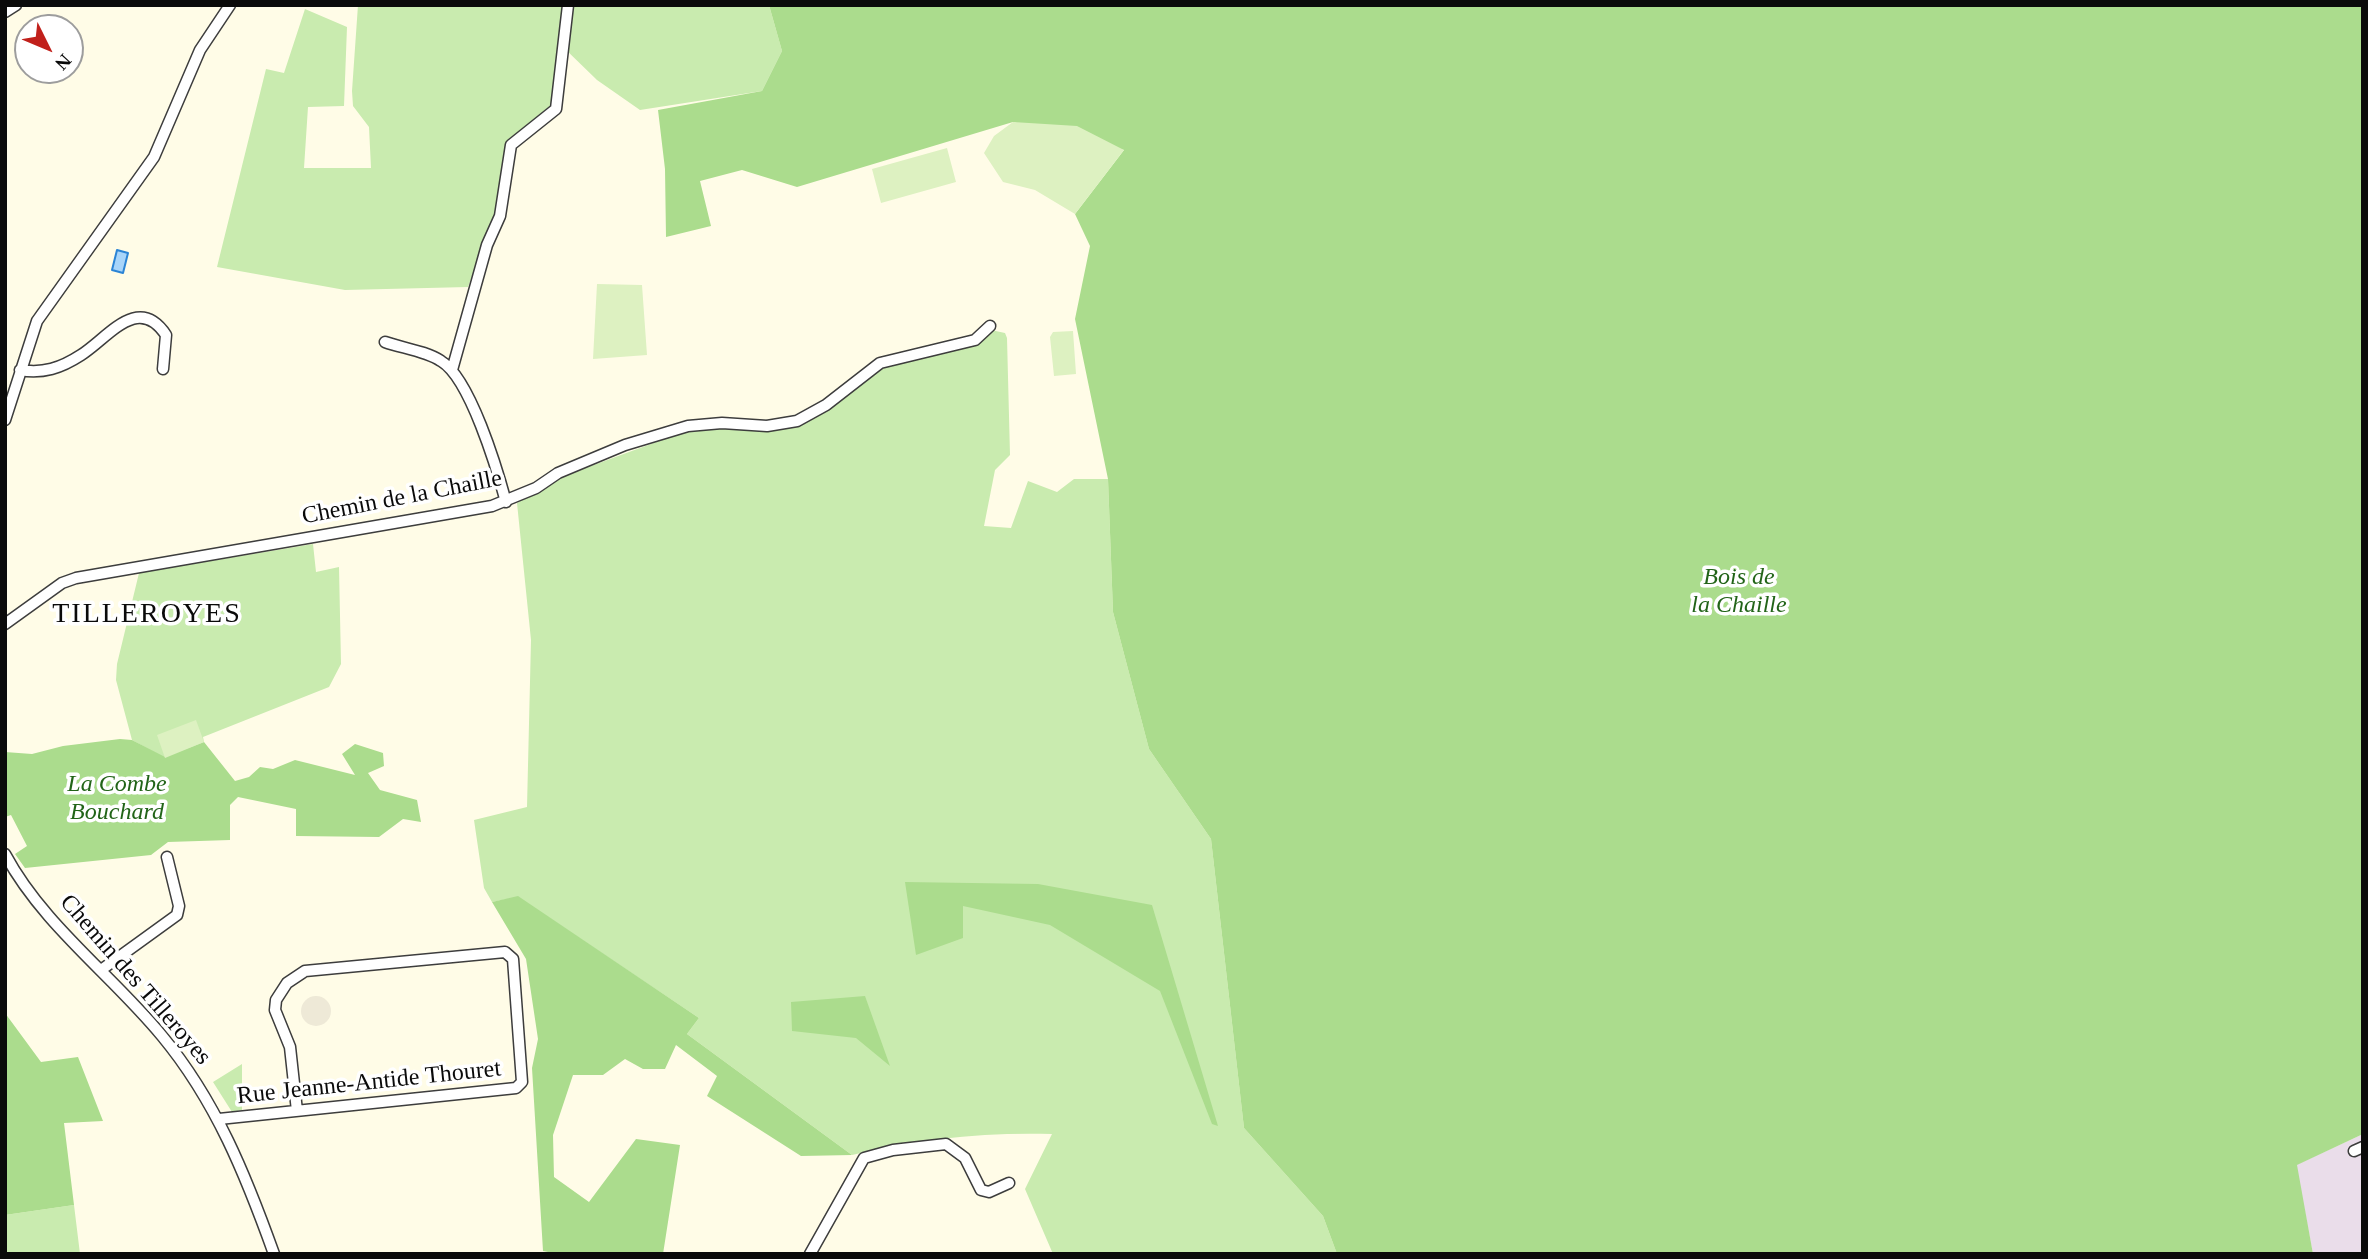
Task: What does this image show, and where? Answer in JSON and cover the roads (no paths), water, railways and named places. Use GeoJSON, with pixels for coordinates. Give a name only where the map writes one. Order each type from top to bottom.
{"type":"FeatureCollection","features":[{"type":"Feature","properties":{"kind":"street"},"geometry":{"type":"LineString","coordinates":[[5,12],[16,5]]}},
{"type":"Feature","properties":{"kind":"street"},"geometry":{"type":"LineString","coordinates":[[5,420],[42,311],[154,157],[201,50],[230,5]]}},
{"type":"Feature","properties":{"kind":"street"},"geometry":{"type":"LineString","coordinates":[[452,370],[487,245],[500,216],[511,145],[556,109],[568,5]]}},
{"type":"Feature","properties":{"kind":"street"},"geometry":{"type":"LineString","coordinates":[[20,370],[43,373],[56,368],[79,357],[128,320],[141,317],[156,324],[166,335],[163,369]]}},
{"type":"Feature","properties":{"kind":"street","name":"Chemin de la Chaille"},"geometry":{"type":"LineString","coordinates":[[5,624],[62,583],[76,578],[450,515],[506,502],[536,488],[558,473],[625,445],[688,426],[722,423],[766,426],[797,421],[825,405],[880,363],[975,340],[990,326]]}},
{"type":"Feature","properties":{"kind":"street"},"geometry":{"type":"LineString","coordinates":[[385,342],[440,360],[452,370],[491,446],[506,502]]}},
{"type":"Feature","properties":{"kind":"street","name":"Chemin des Tilleroyes"},"geometry":{"type":"LineString","coordinates":[[5,854],[35,898],[162,1035],[201,1087],[219,1119],[274,1254]]}},
{"type":"Feature","properties":{"kind":"street"},"geometry":{"type":"LineString","coordinates":[[100,971],[177,915],[179,906],[167,858]]}},
{"type":"Feature","properties":{"kind":"street","name":"Rue Jeanne-Antide Thouret"},"geometry":{"type":"LineString","coordinates":[[219,1119],[297,1111],[520,1086],[522,1061],[513,959],[505,952],[305,971],[293,976],[276,1000],[275,1010],[290,1047],[297,1111]]}},
{"type":"Feature","properties":{"kind":"street"},"geometry":{"type":"LineString","coordinates":[[810,1254],[864,1158],[893,1150],[947,1144],[965,1157],[981,1190],[989,1192],[1009,1183]]}},
{"type":"Feature","properties":{"kind":"water"},"geometry":{"type":"Polygon","coordinates":[[[117,250],[128,253],[123,273],[112,270],[117,250]]]}},
{"type":"Feature","properties":{"kind":"district","name":"TILLEROYES"},"geometry":{"type":"Point","coordinates":[147,615]}},
{"type":"Feature","properties":{"kind":"park label","name":"Bois de la Chaille"},"geometry":{"type":"Point","coordinates":[1739,592]}},
{"type":"Feature","properties":{"kind":"park label","name":"La Combe Bouchard"},"geometry":{"type":"Point","coordinates":[117,799]}}]}
